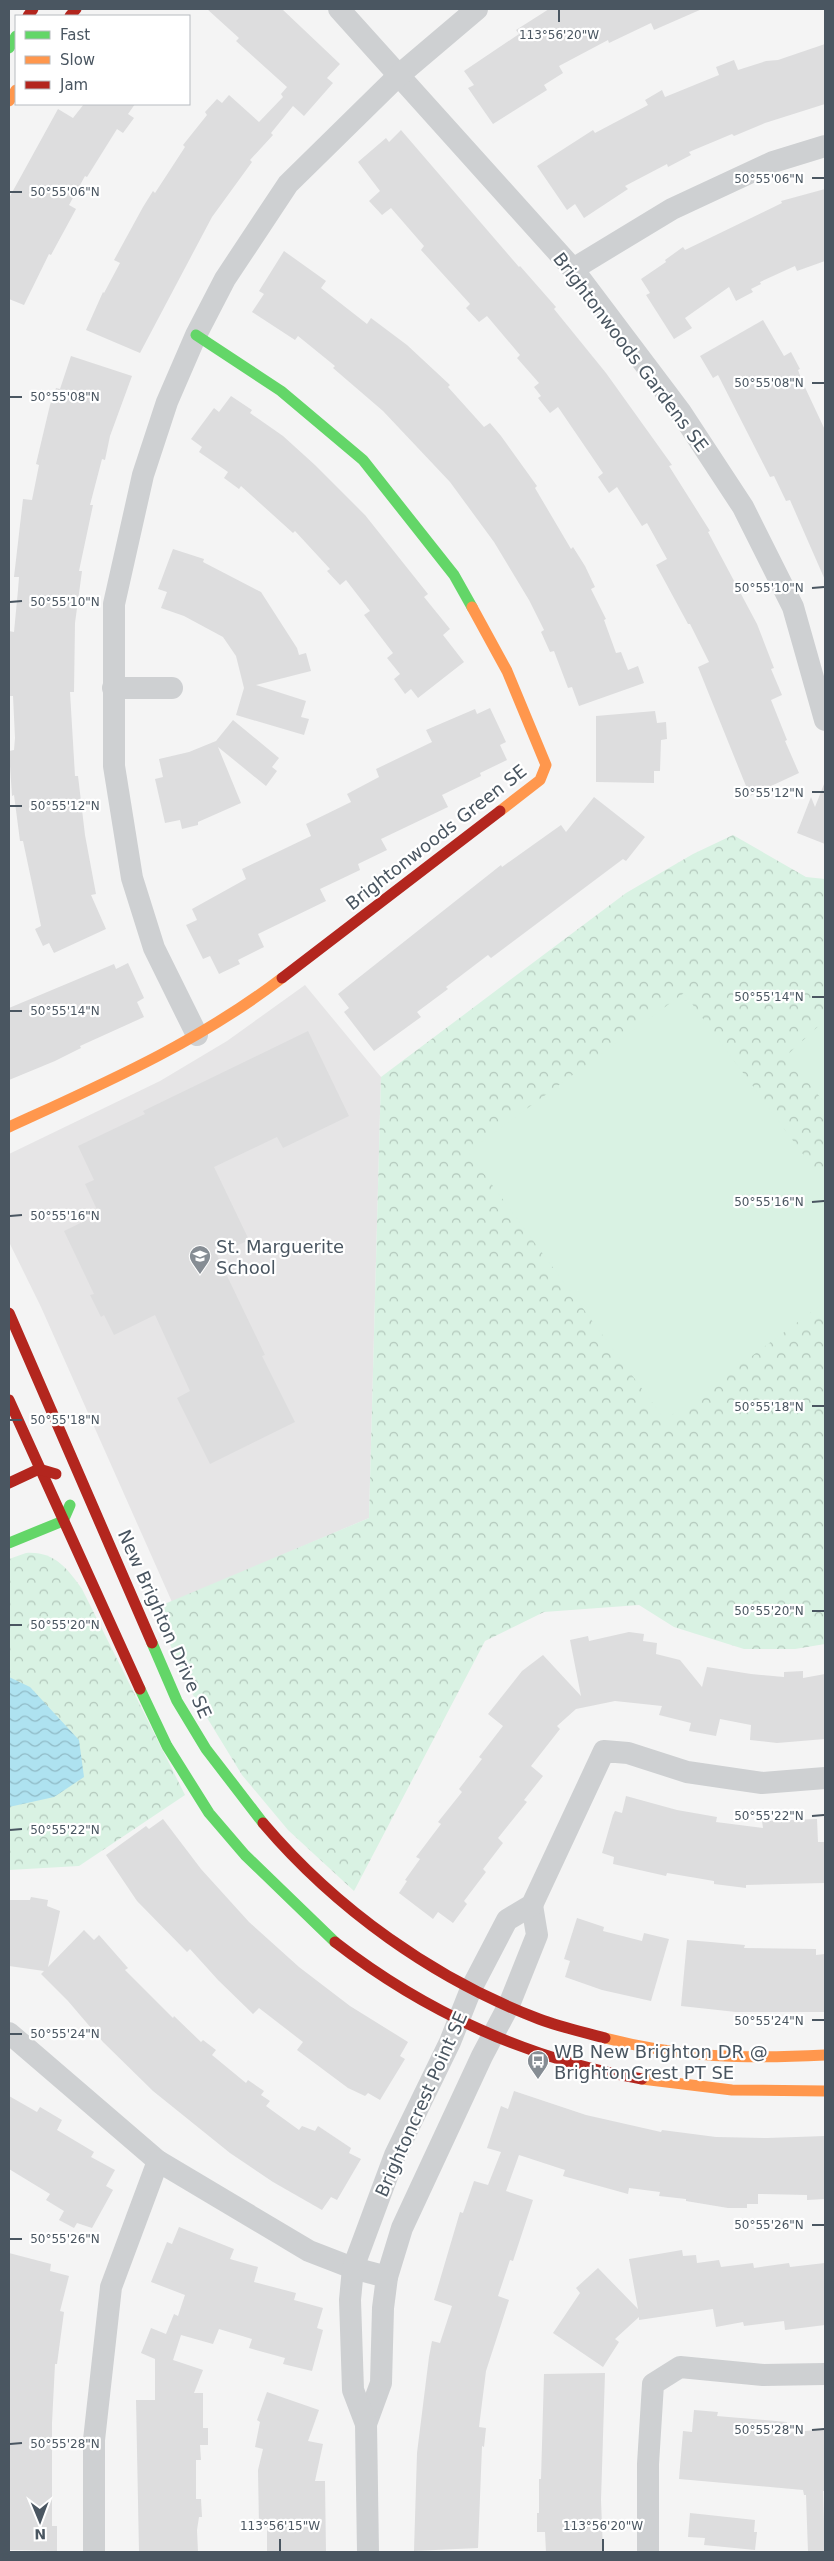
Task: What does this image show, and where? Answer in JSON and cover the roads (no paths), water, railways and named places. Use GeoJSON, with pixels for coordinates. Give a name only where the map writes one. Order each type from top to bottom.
{"type":"FeatureCollection","features":[{"type":"Feature","properties":{"kind":"street","name":"Brightonwoods Gardens SE"},"geometry":{"type":"LineString","coordinates":[[339,9],[573,269],[680,411],[743,507],[793,607],[825,720]]}},
{"type":"Feature","properties":{"kind":"street"},"geometry":{"type":"LineString","coordinates":[[198,1035],[154,948],[132,878],[114,766],[114,604],[143,475],[167,402],[196,335],[226,279],[288,184],[398,76],[477,9]]}},
{"type":"Feature","properties":{"kind":"street"},"geometry":{"type":"LineString","coordinates":[[573,269],[672,209],[773,162],[825,146]]}},
{"type":"Feature","properties":{"kind":"street","name":"Brightonwoods Green SE"},"geometry":{"type":"LineString","coordinates":[[9,1128],[145,1065],[252,1001],[540,780],[546,765],[507,671],[454,574],[363,460],[281,391],[196,335]]}},
{"type":"Feature","properties":{"kind":"street"},"geometry":{"type":"LineString","coordinates":[[113,688],[172,688]]}},
{"type":"Feature","properties":{"kind":"street","name":"New Brighton Drive SE"},"geometry":{"type":"LineString","coordinates":[[9,1313],[177,1701],[198,1738],[239,1796],[292,1858],[354,1913],[429,1966],[471,1988],[541,2019],[622,2042],[703,2056],[775,2058],[825,2055]]}},
{"type":"Feature","properties":{"kind":"street"},"geometry":{"type":"LineString","coordinates":[[9,1400],[155,1723],[172,1755],[210,1814],[270,1879],[336,1943],[410,1994],[459,2021],[535,2052],[619,2073],[695,2088],[778,2094],[825,2091]]}},
{"type":"Feature","properties":{"kind":"street"},"geometry":{"type":"LineString","coordinates":[[9,1483],[40,1469],[82,1480],[63,1521],[9,1542]]}},
{"type":"Feature","properties":{"kind":"street"},"geometry":{"type":"LineString","coordinates":[[532,1904],[604,1751],[628,1753],[687,1772],[762,1783],[825,1778]]}},
{"type":"Feature","properties":{"kind":"street","name":"Brightoncrest Point SE"},"geometry":{"type":"LineString","coordinates":[[366,2424],[381,2383],[383,2308],[387,2277],[402,2228],[509,2005],[537,1935],[532,1904],[506,1920],[471,1988],[459,2021],[395,2155],[353,2268],[350,2300],[353,2390],[366,2424],[368,2552]]}},
{"type":"Feature","properties":{"kind":"street"},"geometry":{"type":"LineString","coordinates":[[9,2033],[158,2161],[309,2251],[353,2268],[387,2277]]}},
{"type":"Feature","properties":{"kind":"street"},"geometry":{"type":"LineString","coordinates":[[94,2552],[94,2440],[111,2287],[158,2161]]}},
{"type":"Feature","properties":{"kind":"street"},"geometry":{"type":"LineString","coordinates":[[648,2552],[648,2464],[653,2384],[680,2367],[763,2375],[825,2374]]}},
{"type":"Feature","properties":{"kind":"water"},"geometry":{"type":"Polygon","coordinates":[[[9,1677],[30,1687],[79,1740],[84,1777],[54,1797],[9,1807],[9,1677]]]}},
{"type":"Feature","properties":{"kind":"place","name":"St. Marguerite School"},"geometry":{"type":"Point","coordinates":[200,1275]}},
{"type":"Feature","properties":{"kind":"place","name":"WB New Brighton DR @ BrightonCrest PT SE"},"geometry":{"type":"Point","coordinates":[538,2080]}}]}
